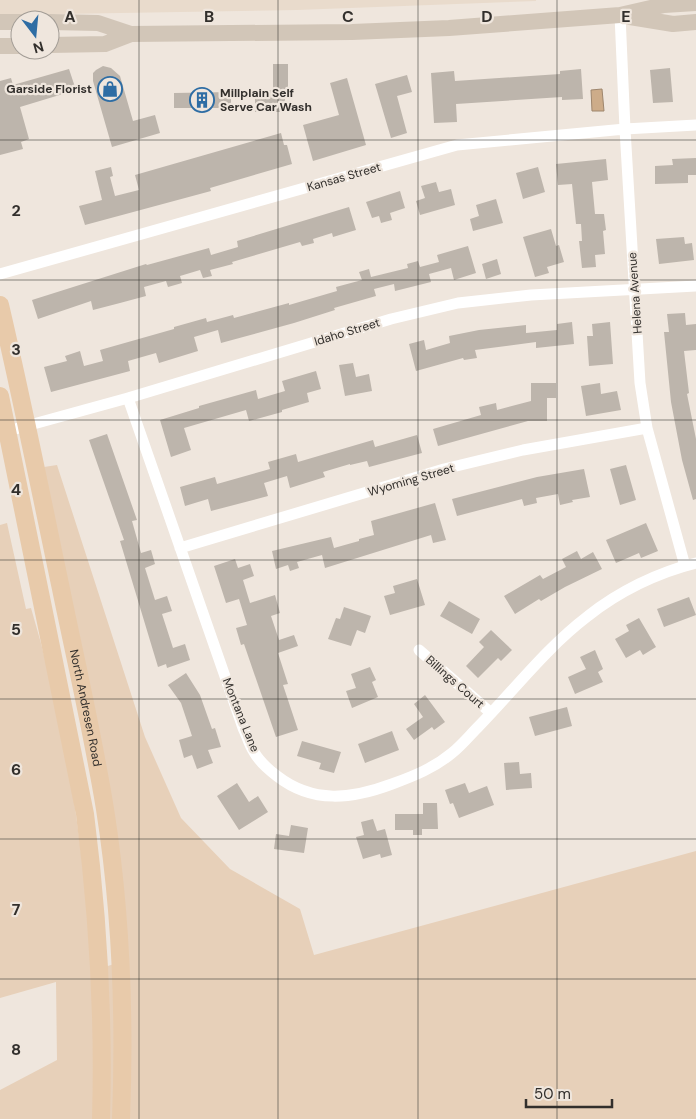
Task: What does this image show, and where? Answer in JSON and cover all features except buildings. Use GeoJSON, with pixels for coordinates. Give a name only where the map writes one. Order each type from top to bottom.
{"type":"FeatureCollection","features":[{"type":"Feature","properties":{"kind":"main road"},"geometry":{"type":"LineString","coordinates":[[60,22],[98,23],[131,34],[391,30],[530,23],[620,15],[664,5],[696,3]]}},
{"type":"Feature","properties":{"kind":"main road"},"geometry":{"type":"LineString","coordinates":[[620,15],[673,24],[696,22]]}},
{"type":"Feature","properties":{"kind":"main road"},"geometry":{"type":"LineString","coordinates":[[60,45],[105,44],[131,34]]}},
{"type":"Feature","properties":{"kind":"main road","name":"North Andresen Road"},"geometry":{"type":"LineString","coordinates":[[0,305],[88,717],[105,810],[118,920],[123,1045],[121,1119]]}},
{"type":"Feature","properties":{"kind":"main road","name":"North Andresen Road"},"geometry":{"type":"LineString","coordinates":[[0,396],[85,814],[93,875],[101,983],[101,1119]]}},
{"type":"Feature","properties":{"kind":"street","name":"Helena Avenue"},"geometry":{"type":"LineString","coordinates":[[620,15],[640,383],[647,428],[691,565]]}},
{"type":"Feature","properties":{"kind":"street","name":"Kansas Street"},"geometry":{"type":"LineString","coordinates":[[0,274],[457,145],[625,129],[696,125]]}},
{"type":"Feature","properties":{"kind":"street","name":"Idaho Street"},"geometry":{"type":"LineString","coordinates":[[8,431],[128,398],[391,319],[458,303],[531,295],[696,286]]}},
{"type":"Feature","properties":{"kind":"street","name":"Montana Lane"},"geometry":{"type":"LineString","coordinates":[[128,398],[243,728],[254,753],[269,770],[288,784],[309,793],[334,797],[359,794],[381,788],[431,768],[453,753],[548,650],[588,615],[640,584],[691,565]]}},
{"type":"Feature","properties":{"kind":"street","name":"Wyoming Street"},"geometry":{"type":"LineString","coordinates":[[180,548],[444,469],[523,450],[647,428]]}},
{"type":"Feature","properties":{"kind":"street","name":"Billings Court"},"geometry":{"type":"LineString","coordinates":[[419,650],[491,713]]}},
{"type":"Feature","properties":{"kind":"shaded area"},"geometry":{"type":"Polygon","coordinates":[[[0,0],[536,0],[297,10],[60,14],[60,10],[10,10],[10,15],[0,15],[0,0]]]}},
{"type":"Feature","properties":{"kind":"shaded area"},"geometry":{"type":"Polygon","coordinates":[[[602,89],[604,111],[592,111],[591,90],[602,89]]]}},
{"type":"Feature","properties":{"kind":"shaded area"},"geometry":{"type":"Polygon","coordinates":[[[57,465],[145,737],[181,818],[230,869],[300,909],[314,955],[696,851],[696,1119],[0,1119],[0,1090],[57,1060],[56,982],[0,998],[0,525],[7,523],[26,609],[31,608],[36,625],[64,741],[78,826],[95,970],[127,960],[44,467],[57,465]]]}},
{"type":"Feature","properties":{"kind":"place","name":"Garside Florist"},"geometry":{"type":"Point","coordinates":[110,89]}},
{"type":"Feature","properties":{"kind":"place","name":"Millplain Self Serve Car Wash"},"geometry":{"type":"Point","coordinates":[202,100]}}]}
